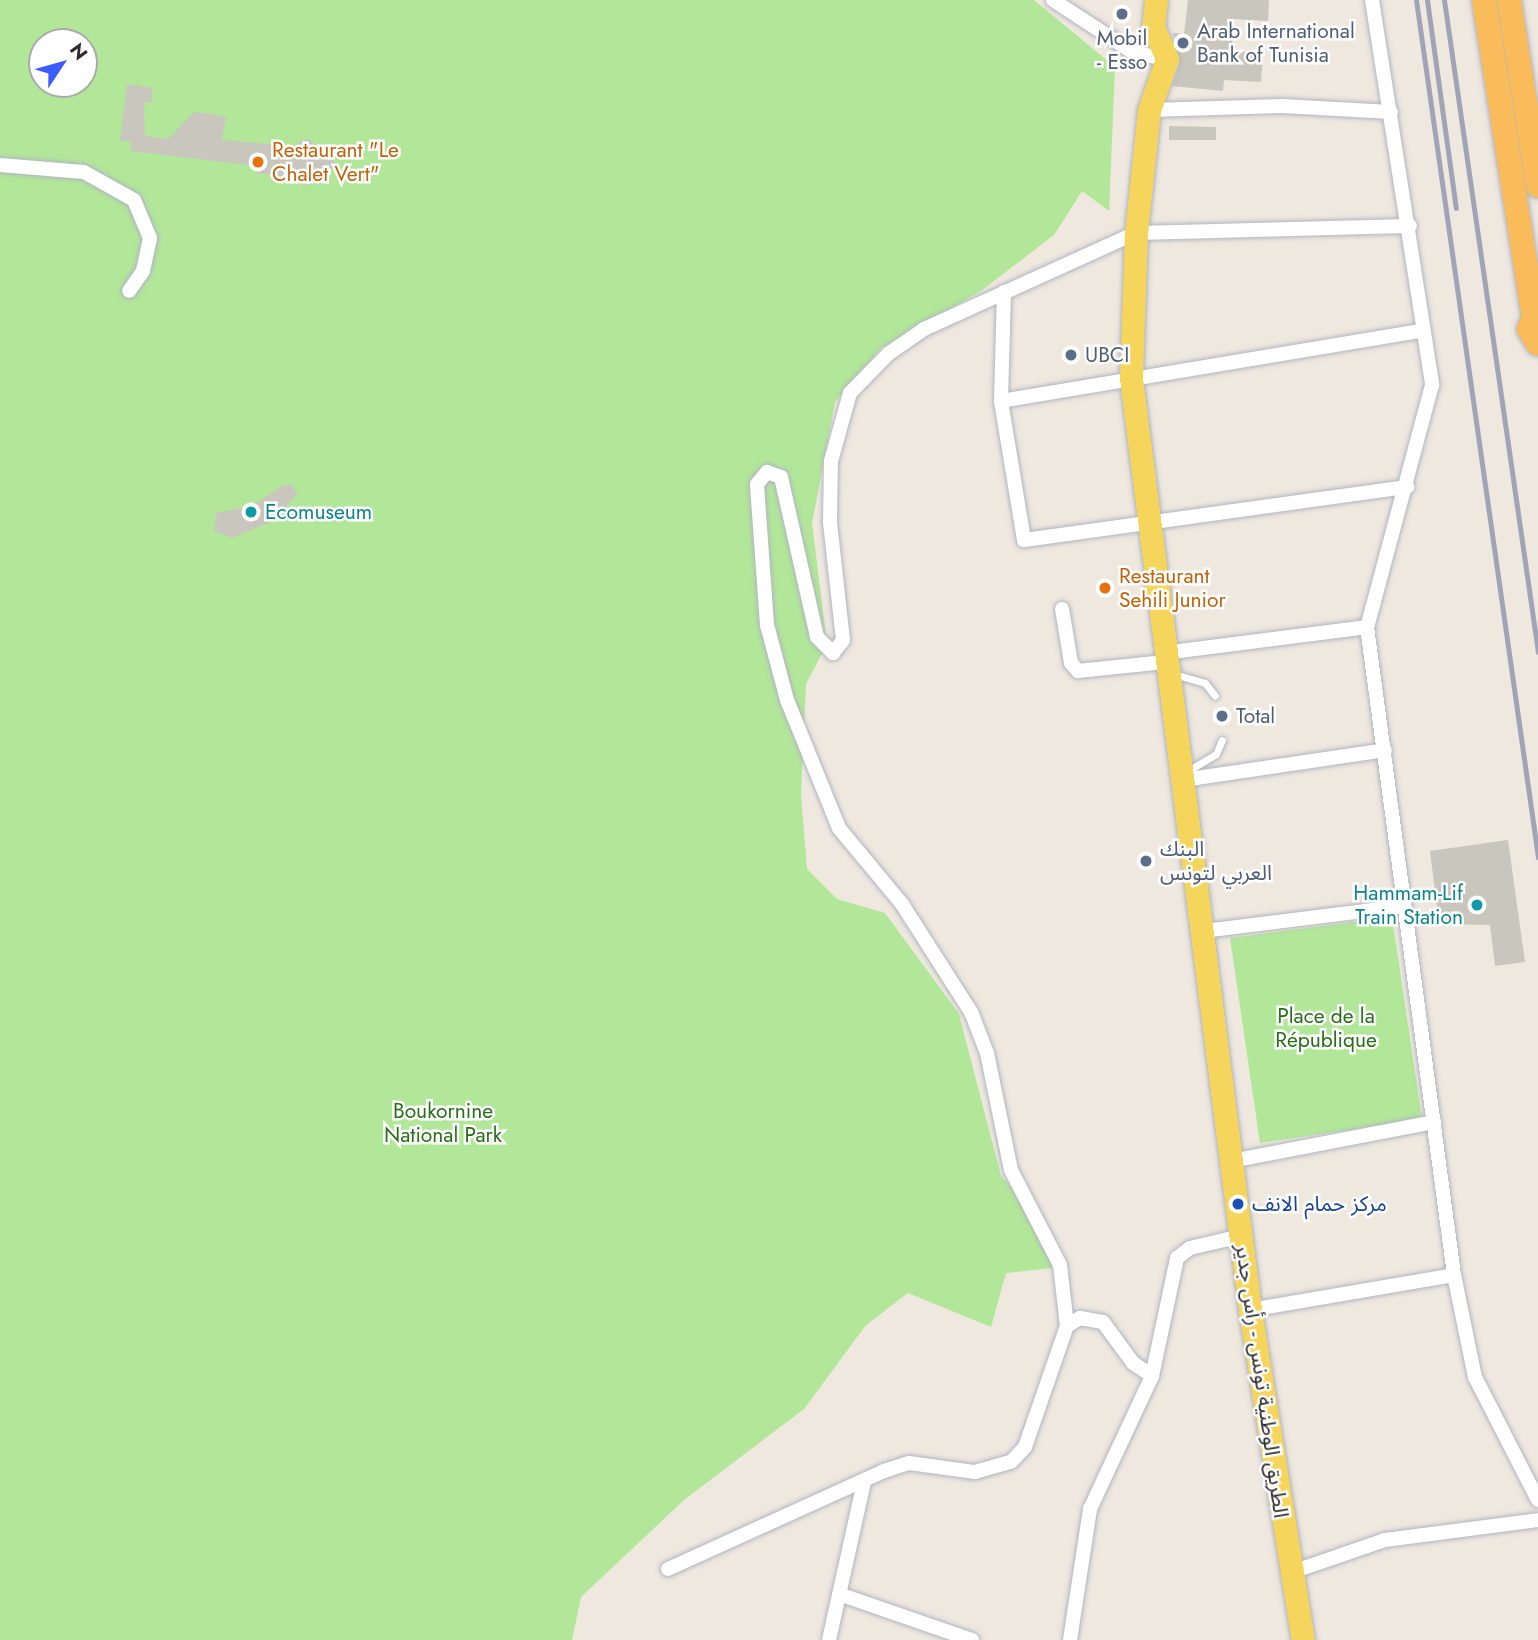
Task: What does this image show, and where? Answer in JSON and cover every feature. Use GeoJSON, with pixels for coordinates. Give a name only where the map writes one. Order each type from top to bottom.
{"type":"FeatureCollection","features":[{"type":"Feature","properties":{"kind":"highway"},"geometry":{"type":"LineString","coordinates":[[1484,0],[1536,310],[1529,329],[1538,344]]}},
{"type":"Feature","properties":{"kind":"highway"},"geometry":{"type":"LineString","coordinates":[[1509,0],[1538,186]]}},
{"type":"Feature","properties":{"kind":"main road"},"geometry":{"type":"LineString","coordinates":[[1156,0],[1153,27],[1167,59]]}},
{"type":"Feature","properties":{"kind":"main road","name":"الطريق الوطنية تونس - رأس جدير"},"geometry":{"type":"LineString","coordinates":[[1167,59],[1149,110],[1136,233],[1131,378],[1146,522],[1204,931],[1250,1310],[1303,1640]]}},
{"type":"Feature","properties":{"kind":"street"},"geometry":{"type":"LineString","coordinates":[[1053,0],[1134,53],[1167,59]]}},
{"type":"Feature","properties":{"kind":"street"},"geometry":{"type":"LineString","coordinates":[[1372,0],[1410,226],[1421,331],[1432,385],[1367,627],[1454,1275],[1475,1377],[1538,1500]]}},
{"type":"Feature","properties":{"kind":"street"},"geometry":{"type":"LineString","coordinates":[[1149,110],[1282,106],[1391,112]]}},
{"type":"Feature","properties":{"kind":"street"},"geometry":{"type":"LineString","coordinates":[[0,165],[84,172],[134,200],[150,238],[144,271],[129,291]]}},
{"type":"Feature","properties":{"kind":"street"},"geometry":{"type":"LineString","coordinates":[[668,1569],[908,1463],[975,1472],[1012,1462],[1025,1447],[1067,1326],[1060,1265],[1011,1170],[987,1053],[971,1012],[902,904],[839,828],[784,691],[762,581],[757,484],[775,472],[788,494],[817,637],[826,653],[841,648],[831,461],[850,393],[924,329],[1136,233],[1410,226]]}},
{"type":"Feature","properties":{"kind":"street"},"geometry":{"type":"LineString","coordinates":[[1004,292],[1001,401],[1021,538],[1407,486]]}},
{"type":"Feature","properties":{"kind":"street"},"geometry":{"type":"LineString","coordinates":[[1001,401],[1421,331]]}},
{"type":"Feature","properties":{"kind":"street"},"geometry":{"type":"LineString","coordinates":[[1062,609],[1071,663],[1079,671],[1165,662],[1367,627]]}},
{"type":"Feature","properties":{"kind":"street"},"geometry":{"type":"LineString","coordinates":[[1182,777],[1385,750]]}},
{"type":"Feature","properties":{"kind":"street"},"geometry":{"type":"LineString","coordinates":[[1204,931],[1404,906]]}},
{"type":"Feature","properties":{"kind":"street"},"geometry":{"type":"LineString","coordinates":[[1231,1161],[1434,1122]]}},
{"type":"Feature","properties":{"kind":"street"},"geometry":{"type":"LineString","coordinates":[[1070,1640],[1090,1508],[1152,1376],[1177,1258],[1190,1248],[1241,1236]]}},
{"type":"Feature","properties":{"kind":"street"},"geometry":{"type":"LineString","coordinates":[[1250,1310],[1454,1275]]}},
{"type":"Feature","properties":{"kind":"street"},"geometry":{"type":"LineString","coordinates":[[1067,1326],[1095,1317],[1152,1376]]}},
{"type":"Feature","properties":{"kind":"street"},"geometry":{"type":"LineString","coordinates":[[829,1640],[864,1482]]}},
{"type":"Feature","properties":{"kind":"street"},"geometry":{"type":"LineString","coordinates":[[1292,1572],[1385,1540],[1538,1520]]}},
{"type":"Feature","properties":{"kind":"street"},"geometry":{"type":"LineString","coordinates":[[839,1594],[972,1640]]}},
{"type":"Feature","properties":{"kind":"lane"},"geometry":{"type":"LineString","coordinates":[[1165,662],[1205,683],[1215,696]]}},
{"type":"Feature","properties":{"kind":"lane"},"geometry":{"type":"LineString","coordinates":[[1182,777],[1216,754],[1222,740]]}},
{"type":"Feature","properties":{"kind":"green space","name":"Boukornine National Park"},"geometry":{"type":"Polygon","coordinates":[[[0,0],[1034,0],[1115,67],[1109,211],[1082,191],[1054,235],[981,291],[881,348],[835,402],[812,523],[827,644],[806,684],[801,795],[807,869],[837,899],[885,913],[959,1014],[1001,1176],[1051,1231],[1052,1268],[1006,1273],[991,1327],[908,1293],[866,1325],[804,1409],[684,1500],[581,1597],[572,1640],[0,1640],[0,0]]]}},
{"type":"Feature","properties":{"kind":"green space","name":"Place de la République"},"geometry":{"type":"Polygon","coordinates":[[[1392,917],[1422,1119],[1260,1143],[1230,938],[1392,917]]]}},
{"type":"Feature","properties":{"kind":"building"},"geometry":{"type":"Polygon","coordinates":[[[1188,0],[1269,0],[1268,21],[1233,19],[1232,51],[1263,53],[1261,82],[1224,80],[1223,91],[1172,86],[1180,63],[1173,33],[1184,34],[1188,0]]]}},
{"type":"Feature","properties":{"kind":"building"},"geometry":{"type":"Polygon","coordinates":[[[127,84],[153,88],[151,103],[144,102],[145,136],[168,139],[194,112],[214,114],[226,117],[222,140],[293,146],[308,138],[338,165],[304,186],[292,177],[255,173],[255,166],[130,151],[131,142],[120,140],[127,84]]]}},
{"type":"Feature","properties":{"kind":"building"},"geometry":{"type":"Polygon","coordinates":[[[1169,126],[1216,127],[1216,140],[1169,140],[1169,126]]]}},
{"type":"Feature","properties":{"kind":"building","name":"Ecomuseum"},"geometry":{"type":"Polygon","coordinates":[[[283,485],[292,485],[297,494],[273,521],[232,538],[214,531],[216,513],[252,506],[283,485]]]}},
{"type":"Feature","properties":{"kind":"building","name":"Hammam-Lif Train Station"},"geometry":{"type":"Polygon","coordinates":[[[1508,840],[1525,962],[1495,966],[1490,925],[1439,924],[1430,851],[1508,840]]]}},
{"type":"Feature","properties":{"kind":"railway"},"geometry":{"type":"LineString","coordinates":[[1416,0],[1538,857]]}},
{"type":"Feature","properties":{"kind":"railway"},"geometry":{"type":"LineString","coordinates":[[1427,0],[1456,208]]}},
{"type":"Feature","properties":{"kind":"railway"},"geometry":{"type":"LineString","coordinates":[[1444,0],[1538,652]]}},
{"type":"Feature","properties":{"kind":"place","name":"Mobil - Esso"},"geometry":{"type":"Point","coordinates":[1122,14]}},
{"type":"Feature","properties":{"kind":"place","name":"Arab International Bank of Tunisia"},"geometry":{"type":"Point","coordinates":[1183,43]}},
{"type":"Feature","properties":{"kind":"place","name":"Restaurant \"Le Chalet Vert\""},"geometry":{"type":"Point","coordinates":[258,162]}},
{"type":"Feature","properties":{"kind":"place","name":"UBCI"},"geometry":{"type":"Point","coordinates":[1071,355]}},
{"type":"Feature","properties":{"kind":"place","name":"Ecomuseum"},"geometry":{"type":"Point","coordinates":[251,512]}},
{"type":"Feature","properties":{"kind":"place","name":"Restaurant Sehili Junior"},"geometry":{"type":"Point","coordinates":[1105,588]}},
{"type":"Feature","properties":{"kind":"place","name":"Total"},"geometry":{"type":"Point","coordinates":[1222,716]}},
{"type":"Feature","properties":{"kind":"place","name":"البنك العربي لتونس"},"geometry":{"type":"Point","coordinates":[1146,861]}},
{"type":"Feature","properties":{"kind":"place","name":"Hammam-Lif Train Station"},"geometry":{"type":"Point","coordinates":[1477,905]}},
{"type":"Feature","properties":{"kind":"place","name":"مركز حمام الانف"},"geometry":{"type":"Point","coordinates":[1238,1204]}}]}
